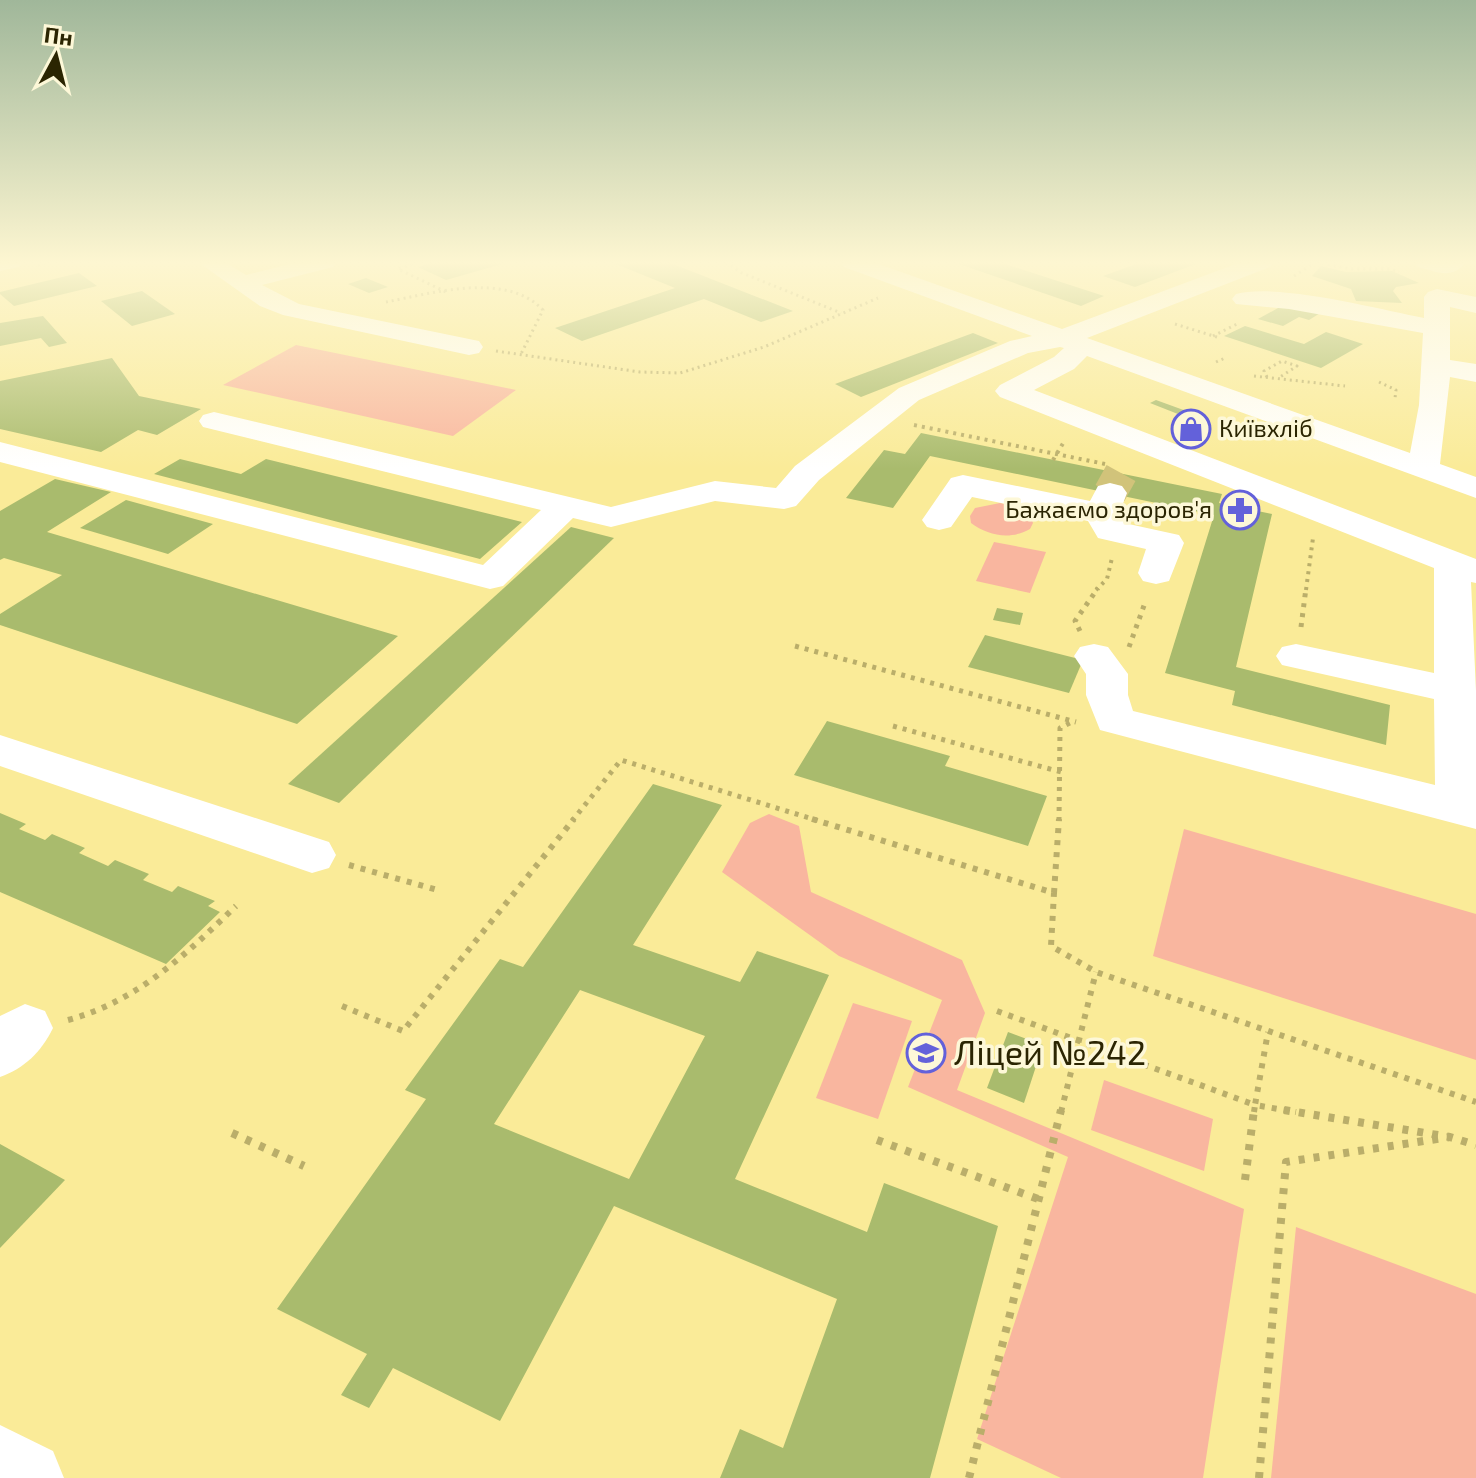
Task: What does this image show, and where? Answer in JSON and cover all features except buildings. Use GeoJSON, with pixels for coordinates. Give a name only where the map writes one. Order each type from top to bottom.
{"type":"FeatureCollection","features":[{"type":"Feature","properties":{"kind":"street"},"geometry":{"type":"LineString","coordinates":[[389,331],[469,347]]}},
{"type":"Feature","properties":{"kind":"street"},"geometry":{"type":"LineString","coordinates":[[1045,331],[1476,488]]}},
{"type":"Feature","properties":{"kind":"street"},"geometry":{"type":"LineString","coordinates":[[214,421],[611,517],[715,491],[784,499],[807,473],[909,394],[1020,347],[1073,341],[1096,331]]}},
{"type":"Feature","properties":{"kind":"street"},"geometry":{"type":"LineString","coordinates":[[1423,468],[1430,440],[1438,367],[1437,331]]}},
{"type":"Feature","properties":{"kind":"street"},"geometry":{"type":"LineString","coordinates":[[1073,341],[1064,363],[1010,391],[1464,568],[1455,690],[1468,809],[1115,720],[1100,665]]}},
{"type":"Feature","properties":{"kind":"street"},"geometry":{"type":"LineString","coordinates":[[1438,367],[1476,373]]}},
{"type":"Feature","properties":{"kind":"street"},"geometry":{"type":"LineString","coordinates":[[1113,496],[1144,442]]}},
{"type":"Feature","properties":{"kind":"street"},"geometry":{"type":"LineString","coordinates":[[0,452],[490,578],[566,506]]}},
{"type":"Feature","properties":{"kind":"street"},"geometry":{"type":"LineString","coordinates":[[939,520],[963,485],[1113,496],[1155,529],[1173,521]]}},
{"type":"Feature","properties":{"kind":"street"},"geometry":{"type":"LineString","coordinates":[[1113,496],[1166,543],[1156,573]]}},
{"type":"Feature","properties":{"kind":"street"},"geometry":{"type":"LineString","coordinates":[[1296,656],[1455,690]]}},
{"type":"Feature","properties":{"kind":"street"},"geometry":{"type":"LineString","coordinates":[[0,750],[312,855]]}},
{"type":"Feature","properties":{"kind":"street"},"geometry":{"type":"LineString","coordinates":[[0,1462],[26,1478]]}},
{"type":"Feature","properties":{"kind":"path"},"geometry":{"type":"LineString","coordinates":[[520,354],[532,331]]}},
{"type":"Feature","properties":{"kind":"path"},"geometry":{"type":"LineString","coordinates":[[469,347],[640,372],[680,373],[764,347],[801,331]]}},
{"type":"Feature","properties":{"kind":"path"},"geometry":{"type":"LineString","coordinates":[[1198,331],[1220,338]]}},
{"type":"Feature","properties":{"kind":"path"},"geometry":{"type":"LineString","coordinates":[[1216,362],[1225,358]]}},
{"type":"Feature","properties":{"kind":"path"},"geometry":{"type":"LineString","coordinates":[[1267,377],[1264,371],[1282,361],[1297,366],[1279,378]]}},
{"type":"Feature","properties":{"kind":"path"},"geometry":{"type":"LineString","coordinates":[[1253,376],[1345,386]]}},
{"type":"Feature","properties":{"kind":"path"},"geometry":{"type":"LineString","coordinates":[[1379,382],[1396,390],[1395,398]]}},
{"type":"Feature","properties":{"kind":"path"},"geometry":{"type":"LineString","coordinates":[[878,418],[1113,496]]}},
{"type":"Feature","properties":{"kind":"path"},"geometry":{"type":"LineString","coordinates":[[1296,656],[1314,532]]}},
{"type":"Feature","properties":{"kind":"path"},"geometry":{"type":"LineString","coordinates":[[1107,579],[1093,593],[1075,621],[1100,665],[1127,652],[1156,573]]}},
{"type":"Feature","properties":{"kind":"path"},"geometry":{"type":"LineString","coordinates":[[1115,720],[1073,721],[1060,728],[1061,772],[1051,946],[1096,972],[1476,1102]]}},
{"type":"Feature","properties":{"kind":"path"},"geometry":{"type":"LineString","coordinates":[[893,726],[1061,772]]}},
{"type":"Feature","properties":{"kind":"path"},"geometry":{"type":"LineString","coordinates":[[342,1006],[403,1031],[621,760],[1054,893]]}},
{"type":"Feature","properties":{"kind":"path"},"geometry":{"type":"LineString","coordinates":[[312,855],[441,891]]}},
{"type":"Feature","properties":{"kind":"path"},"geometry":{"type":"LineString","coordinates":[[12,1040],[119,1005],[164,973],[236,906]]}},
{"type":"Feature","properties":{"kind":"path"},"geometry":{"type":"LineString","coordinates":[[980,1478],[970,1476],[1096,972]]}},
{"type":"Feature","properties":{"kind":"path"},"geometry":{"type":"LineString","coordinates":[[997,1011],[1255,1105],[1450,1137],[1476,1145]]}},
{"type":"Feature","properties":{"kind":"path"},"geometry":{"type":"LineString","coordinates":[[1245,1180],[1268,1032]]}},
{"type":"Feature","properties":{"kind":"path"},"geometry":{"type":"LineString","coordinates":[[232,1133],[304,1166]]}},
{"type":"Feature","properties":{"kind":"path"},"geometry":{"type":"LineString","coordinates":[[1259,1478],[1286,1162],[1450,1137]]}},
{"type":"Feature","properties":{"kind":"path"},"geometry":{"type":"LineString","coordinates":[[877,1140],[1038,1199]]}},
{"type":"Feature","properties":{"kind":"shaded area"},"geometry":{"type":"Polygon","coordinates":[[[296,345],[516,390],[453,436],[223,385],[296,345]]]}},
{"type":"Feature","properties":{"kind":"shaded area"},"geometry":{"type":"Polygon","coordinates":[[[1000,503],[1020,508],[1028,514],[1033,523],[1030,529],[1015,535],[1000,535],[971,523],[970,516],[975,508],[1000,503]]]}},
{"type":"Feature","properties":{"kind":"shaded area"},"geometry":{"type":"Polygon","coordinates":[[[994,542],[1046,552],[1030,593],[976,581],[994,542]]]}},
{"type":"Feature","properties":{"kind":"shaded area"},"geometry":{"type":"Polygon","coordinates":[[[769,814],[799,826],[811,892],[962,960],[985,1013],[957,1090],[1244,1209],[1203,1478],[1061,1478],[977,1439],[1068,1157],[908,1087],[942,1000],[839,956],[722,872],[750,823],[769,814]]]}},
{"type":"Feature","properties":{"kind":"shaded area"},"geometry":{"type":"Polygon","coordinates":[[[1184,829],[1476,914],[1476,1060],[1153,956],[1184,829]]]}},
{"type":"Feature","properties":{"kind":"shaded area"},"geometry":{"type":"Polygon","coordinates":[[[853,1003],[912,1021],[878,1119],[816,1098],[853,1003]]]}},
{"type":"Feature","properties":{"kind":"shaded area"},"geometry":{"type":"Polygon","coordinates":[[[1104,1080],[1213,1119],[1204,1171],[1091,1130],[1104,1080]]]}},
{"type":"Feature","properties":{"kind":"shaded area"},"geometry":{"type":"Polygon","coordinates":[[[1296,1227],[1476,1294],[1476,1478],[1271,1478],[1296,1227]]]}},
{"type":"Feature","properties":{"kind":"tunnel"},"geometry":{"type":"LineString","coordinates":[[1110,493],[1121,473]]}},
{"type":"Feature","properties":{"kind":"place","name":"Київхліб"},"geometry":{"type":"Point","coordinates":[1191,429]}},
{"type":"Feature","properties":{"kind":"place","name":"Бажаємо здоров'я"},"geometry":{"type":"Point","coordinates":[1240,510]}},
{"type":"Feature","properties":{"kind":"place","name":"Ліцей №242"},"geometry":{"type":"Point","coordinates":[926,1053]}}]}
